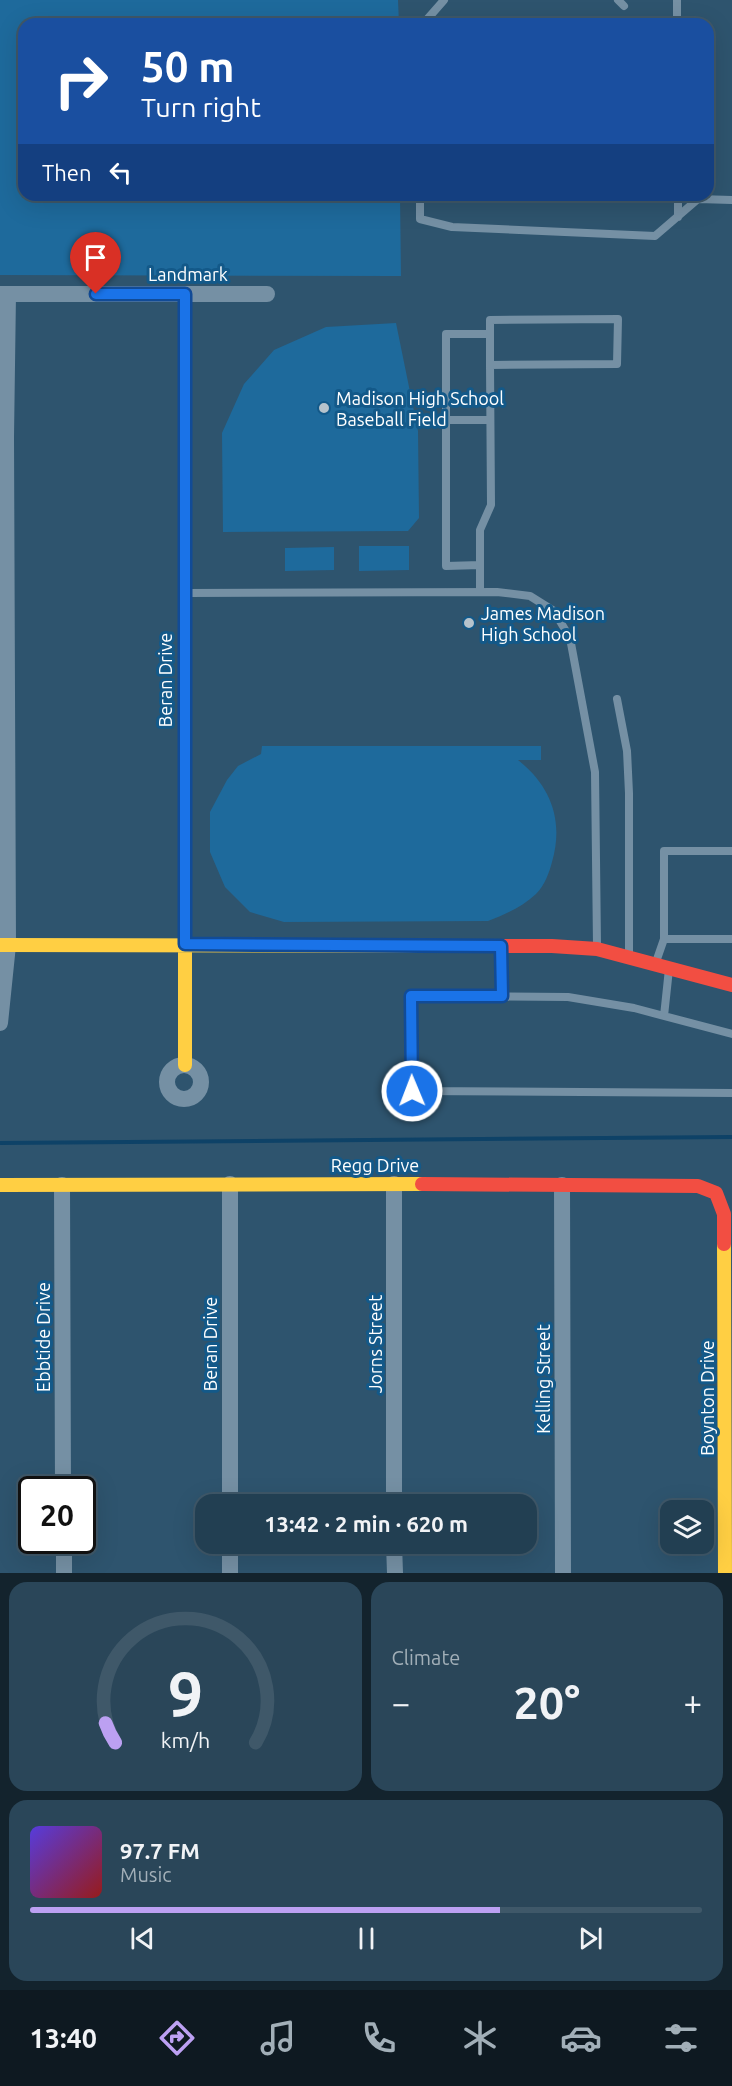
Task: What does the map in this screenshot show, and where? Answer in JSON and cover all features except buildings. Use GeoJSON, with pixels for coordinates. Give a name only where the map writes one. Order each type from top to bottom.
{"type":"FeatureCollection","features":[{"type":"Feature","properties":{"kind":"street","name":"Landmark"},"geometry":{"type":"LineString","coordinates":[[4,294],[267,294]]}},
{"type":"Feature","properties":{"kind":"street"},"geometry":{"type":"LineString","coordinates":[[0,1023],[4,945],[6,425],[4,294]]}},
{"type":"Feature","properties":{"kind":"street","name":"Beran Drive"},"geometry":{"type":"LineString","coordinates":[[185,294],[185,1065]]}},
{"type":"Feature","properties":{"kind":"street"},"geometry":{"type":"LineString","coordinates":[[4,945],[501,946],[597,949],[732,985]]}},
{"type":"Feature","properties":{"kind":"street","name":"Beran Drive"},"geometry":{"type":"LineString","coordinates":[[230,1184],[230,1494]]}},
{"type":"Feature","properties":{"kind":"street","name":"Jorns Street"},"geometry":{"type":"LineString","coordinates":[[394,1184],[394,1494]]}},
{"type":"Feature","properties":{"kind":"street","name":"Regg Drive"},"geometry":{"type":"LineString","coordinates":[[0,1185],[698,1186],[716,1193],[724,1214],[724,1223]]}},
{"type":"Feature","properties":{"kind":"street","name":"Ebbtide Drive"},"geometry":{"type":"LineString","coordinates":[[62,1185],[63,1476]]}},
{"type":"Feature","properties":{"kind":"street","name":"Kelling Street"},"geometry":{"type":"LineString","coordinates":[[562,1185],[563,1573]]}},
{"type":"Feature","properties":{"kind":"street","name":"Boynton Drive"},"geometry":{"type":"LineString","coordinates":[[724,1223],[729,1533],[725,1573]]}},
{"type":"Feature","properties":{"kind":"street"},"geometry":{"type":"LineString","coordinates":[[63,1554],[64,1573]]}},
{"type":"Feature","properties":{"kind":"street"},"geometry":{"type":"LineString","coordinates":[[230,1554],[230,1573]]}},
{"type":"Feature","properties":{"kind":"street"},"geometry":{"type":"LineString","coordinates":[[394,1554],[394,1573]]}},
{"type":"Feature","properties":{"kind":"lane"},"geometry":{"type":"LineString","coordinates":[[428,18],[444,0]]}},
{"type":"Feature","properties":{"kind":"lane"},"geometry":{"type":"LineString","coordinates":[[677,18],[678,0]]}},
{"type":"Feature","properties":{"kind":"lane"},"geometry":{"type":"LineString","coordinates":[[714,199],[732,200]]}},
{"type":"Feature","properties":{"kind":"lane"},"geometry":{"type":"LineString","coordinates":[[420,201],[420,219],[452,228],[655,236],[696,201]]}},
{"type":"Feature","properties":{"kind":"lane"},"geometry":{"type":"LineString","coordinates":[[678,201],[678,218]]}},
{"type":"Feature","properties":{"kind":"lane"},"geometry":{"type":"LineString","coordinates":[[480,592],[480,530],[491,505],[490,420],[490,365],[490,320],[618,319],[617,364],[490,365]]}},
{"type":"Feature","properties":{"kind":"lane"},"geometry":{"type":"LineString","coordinates":[[480,565],[446,566],[446,334],[490,334]]}},
{"type":"Feature","properties":{"kind":"lane"},"geometry":{"type":"LineString","coordinates":[[446,420],[490,420]]}},
{"type":"Feature","properties":{"kind":"lane"},"geometry":{"type":"LineString","coordinates":[[184,593],[480,592],[530,596],[554,612],[570,638],[595,772],[597,949]]}},
{"type":"Feature","properties":{"kind":"lane"},"geometry":{"type":"LineString","coordinates":[[617,699],[627,751],[629,793],[629,956]]}},
{"type":"Feature","properties":{"kind":"lane"},"geometry":{"type":"LineString","coordinates":[[664,1016],[664,851],[732,851]]}},
{"type":"Feature","properties":{"kind":"lane"},"geometry":{"type":"LineString","coordinates":[[664,939],[732,939]]}},
{"type":"Feature","properties":{"kind":"lane"},"geometry":{"type":"LineString","coordinates":[[501,946],[502,996]]}},
{"type":"Feature","properties":{"kind":"lane"},"geometry":{"type":"LineString","coordinates":[[732,1034],[634,1008],[568,997],[411,996],[412,1091],[732,1093]]}},
{"type":"Feature","properties":{"kind":"shaded area"},"geometry":{"type":"Polygon","coordinates":[[[0,0],[398,0],[399,18],[18,18],[18,201],[400,201],[401,276],[0,275],[0,0]]]}},
{"type":"Feature","properties":{"kind":"shaded area","name":"Madison High School Baseball Field"},"geometry":{"type":"Polygon","coordinates":[[[396,323],[418,431],[419,518],[408,531],[223,532],[222,433],[244,384],[274,350],[326,327],[396,323]]]}},
{"type":"Feature","properties":{"kind":"shaded area"},"geometry":{"type":"Polygon","coordinates":[[[359,546],[409,546],[409,570],[359,571],[359,546]]]}},
{"type":"Feature","properties":{"kind":"shaded area"},"geometry":{"type":"Polygon","coordinates":[[[334,547],[334,570],[285,571],[285,548],[334,547]]]}},
{"type":"Feature","properties":{"kind":"shaded area"},"geometry":{"type":"Polygon","coordinates":[[[262,746],[541,746],[541,760],[518,760],[539,781],[552,805],[556,832],[555,847],[546,879],[536,894],[525,903],[488,921],[284,922],[250,912],[225,887],[210,852],[210,812],[227,780],[238,766],[261,754],[262,746]]]}},
{"type":"Feature","properties":{"kind":"waterway"},"geometry":{"type":"LineString","coordinates":[[0,1143],[732,1137]]}},
{"type":"Feature","properties":{"kind":"traffic: slow"},"geometry":{"type":"LineString","coordinates":[[185,562],[185,1065]]}},
{"type":"Feature","properties":{"kind":"traffic: slow"},"geometry":{"type":"LineString","coordinates":[[0,945],[434,946]]}},
{"type":"Feature","properties":{"kind":"traffic: slow"},"geometry":{"type":"LineString","coordinates":[[0,1185],[422,1184]]}},
{"type":"Feature","properties":{"kind":"traffic: slow"},"geometry":{"type":"LineString","coordinates":[[724,1244],[725,1573]]}},
{"type":"Feature","properties":{"kind":"traffic: jam"},"geometry":{"type":"LineString","coordinates":[[185,294],[185,562]]}},
{"type":"Feature","properties":{"kind":"traffic: jam"},"geometry":{"type":"LineString","coordinates":[[434,946],[552,946],[597,949],[732,985]]}},
{"type":"Feature","properties":{"kind":"traffic: jam"},"geometry":{"type":"LineString","coordinates":[[422,1184],[698,1186],[716,1193],[724,1214],[724,1244]]}},
{"type":"Feature","properties":{"kind":"place","name":"Madison High School Baseball Field"},"geometry":{"type":"Point","coordinates":[324,408]}},
{"type":"Feature","properties":{"kind":"place","name":"James Madison High School"},"geometry":{"type":"Point","coordinates":[469,623]}},
{"type":"Feature","properties":{"kind":"route"},"geometry":{"type":"LineString","coordinates":[[96,294],[185,294],[185,944],[501,946],[502,996],[411,996],[412,1091]]}}]}
